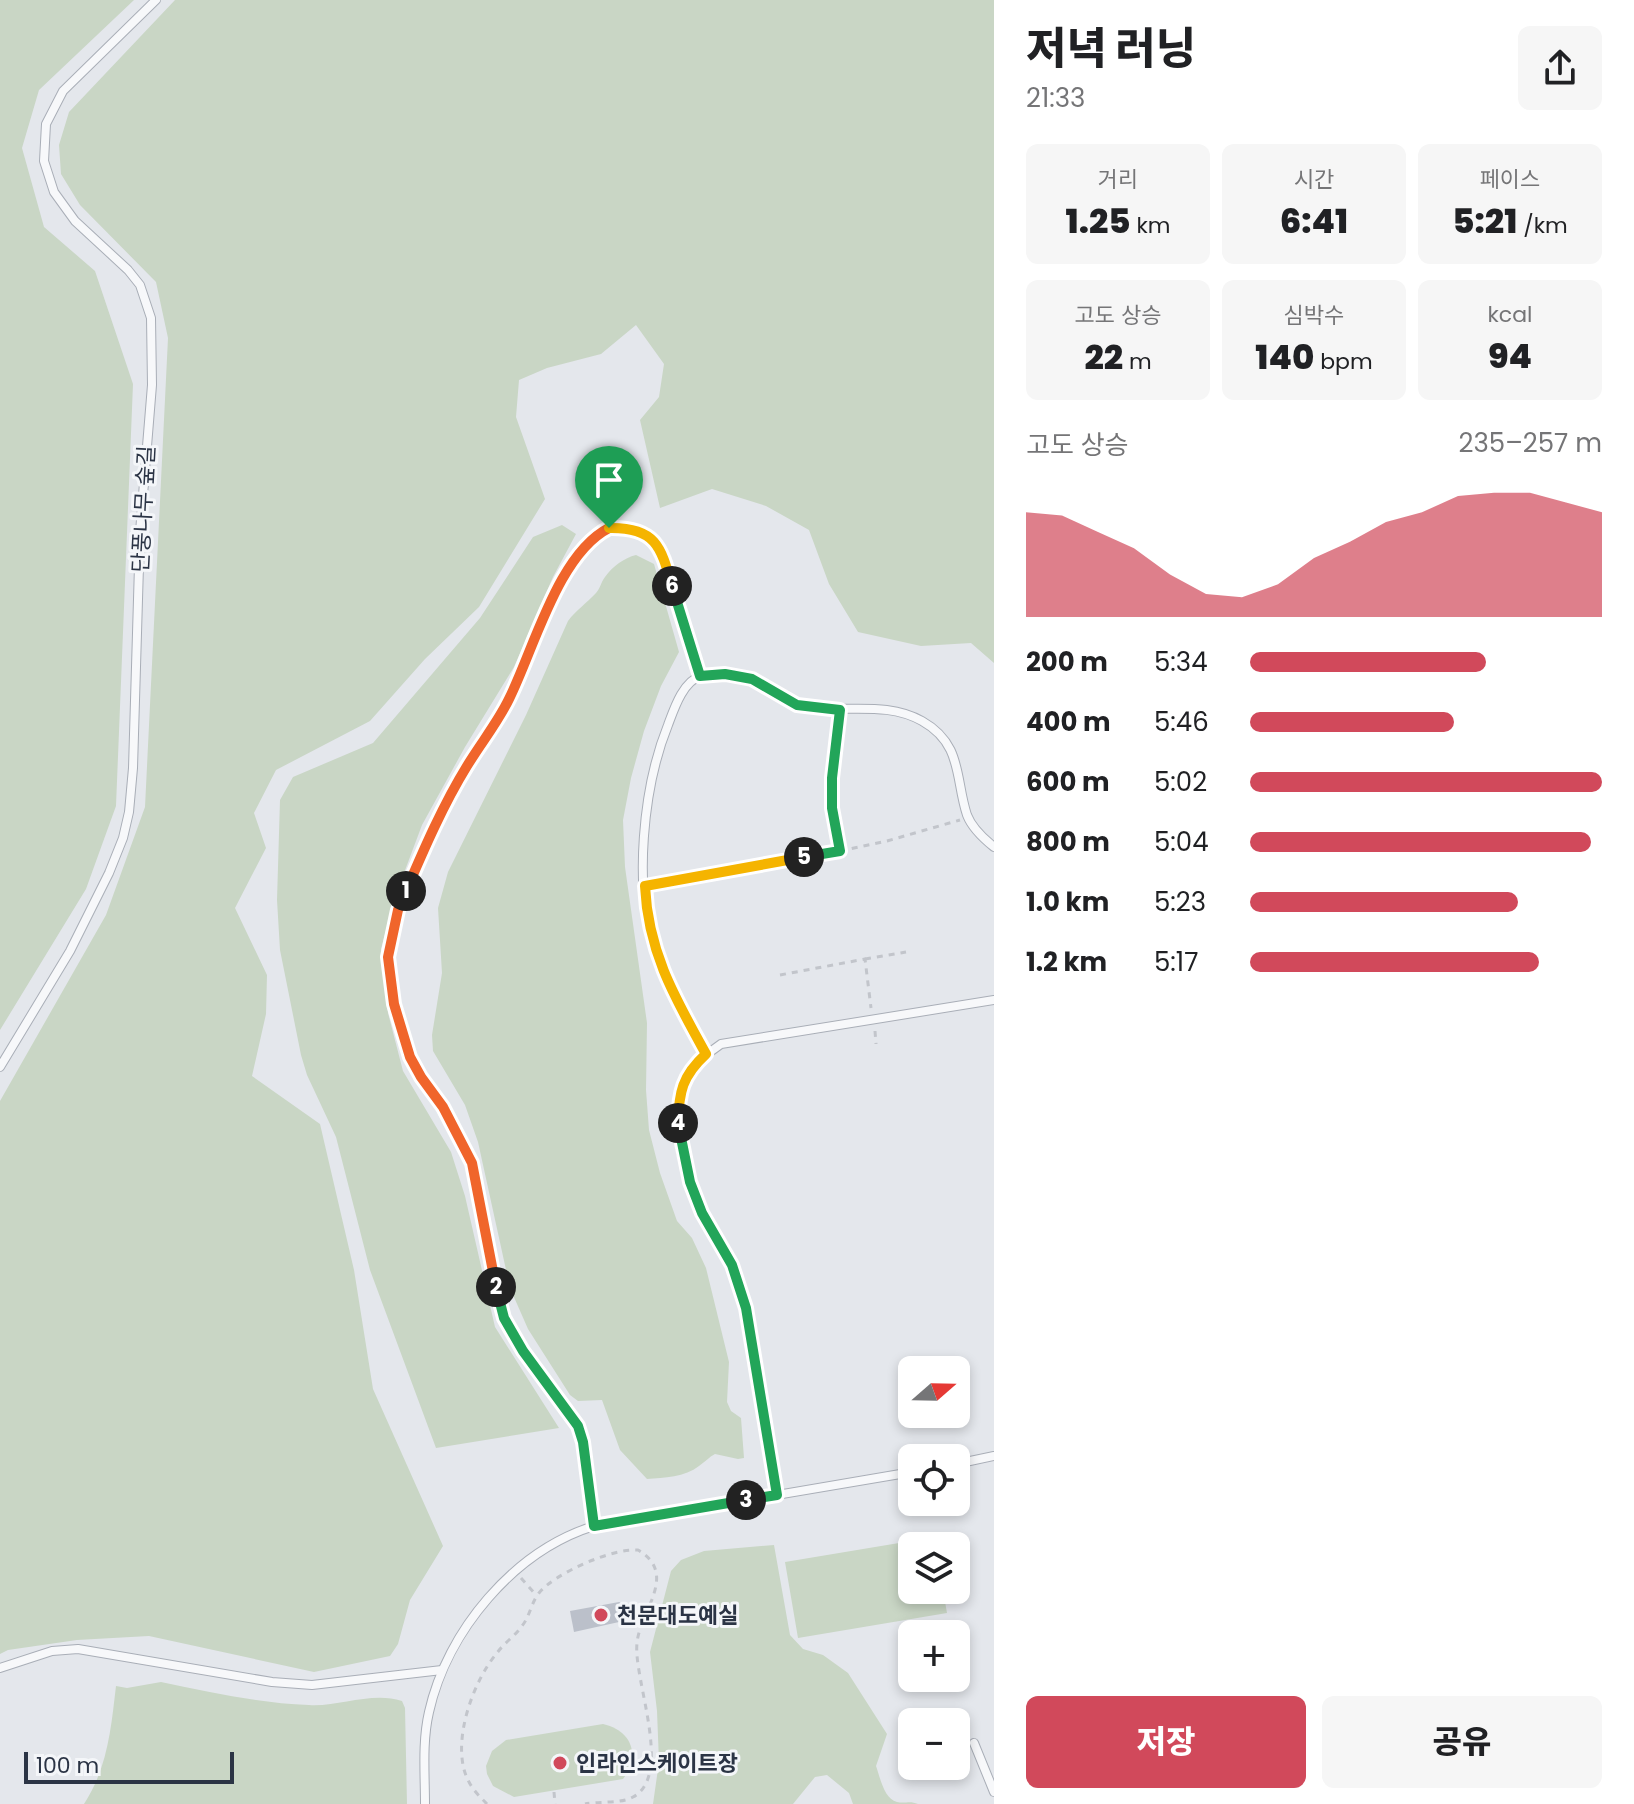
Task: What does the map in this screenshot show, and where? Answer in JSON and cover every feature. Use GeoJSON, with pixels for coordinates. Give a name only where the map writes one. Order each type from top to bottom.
{"type":"FeatureCollection","features":[{"type":"Feature","properties":{"kind":"lane","name":"단풍나무 숲길"},"geometry":{"type":"LineString","coordinates":[[0,1067],[70,951],[109,873],[129,812],[140,532],[152,385],[151,318],[140,285],[75,221],[54,192],[44,161],[46,124],[63,91],[156,0]]}},
{"type":"Feature","properties":{"kind":"lane"},"geometry":{"type":"LineString","coordinates":[[594,1526],[583,1442],[578,1426],[523,1351],[504,1318],[472,1163],[443,1107],[410,1057],[394,1004],[388,957],[398,910],[435,829],[467,767],[510,698],[555,593],[584,547],[596,535],[609,528],[624,528],[652,540],[661,549],[700,676]]}},
{"type":"Feature","properties":{"kind":"lane"},"geometry":{"type":"LineString","coordinates":[[706,1054],[663,973],[654,948],[648,922],[643,849],[657,751],[681,694],[700,676],[725,674],[752,679],[797,705],[840,710],[887,709],[924,722],[939,735],[957,764],[968,818],[976,831],[994,847]]}},
{"type":"Feature","properties":{"kind":"lane"},"geometry":{"type":"LineString","coordinates":[[777,1495],[743,1295],[732,1265],[702,1213],[690,1182],[678,1126],[679,1094],[685,1080],[706,1054],[721,1044],[994,1000]]}},
{"type":"Feature","properties":{"kind":"lane"},"geometry":{"type":"LineString","coordinates":[[970,1461],[994,1456]]}},
{"type":"Feature","properties":{"kind":"lane"},"geometry":{"type":"LineString","coordinates":[[425,1804],[425,1732],[442,1670],[472,1620],[516,1572],[560,1539],[594,1526],[898,1474]]}},
{"type":"Feature","properties":{"kind":"lane"},"geometry":{"type":"LineString","coordinates":[[0,1668],[52,1651],[78,1649],[119,1654],[222,1676],[312,1685],[442,1670]]}},
{"type":"Feature","properties":{"kind":"lane"},"geometry":{"type":"LineString","coordinates":[[974,1743],[994,1792]]}},
{"type":"Feature","properties":{"kind":"path"},"geometry":{"type":"LineString","coordinates":[[840,710],[832,793],[840,851]]}},
{"type":"Feature","properties":{"kind":"path"},"geometry":{"type":"LineString","coordinates":[[645,886],[840,851],[968,818]]}},
{"type":"Feature","properties":{"kind":"path"},"geometry":{"type":"LineString","coordinates":[[780,975],[906,952]]}},
{"type":"Feature","properties":{"kind":"path"},"geometry":{"type":"LineString","coordinates":[[865,959],[869,994]]}},
{"type":"Feature","properties":{"kind":"path"},"geometry":{"type":"LineString","coordinates":[[487,1804],[466,1777],[462,1737],[466,1714],[482,1675],[525,1622],[537,1596],[559,1577],[619,1550],[638,1550],[654,1564],[657,1576],[655,1593],[641,1624],[637,1642],[648,1716],[651,1761],[648,1777],[639,1793],[630,1799],[585,1804]]}},
{"type":"Feature","properties":{"kind":"path"},"geometry":{"type":"LineString","coordinates":[[516,1572],[537,1596]]}},
{"type":"Feature","properties":{"kind":"path"},"geometry":{"type":"LineString","coordinates":[[554,1792],[555,1804]]}},
{"type":"Feature","properties":{"kind":"green space"},"geometry":{"type":"Polygon","coordinates":[[[0,0],[134,0],[39,90],[22,148],[44,227],[95,271],[133,384],[116,806],[86,889],[0,1030],[0,0]]]}},
{"type":"Feature","properties":{"kind":"green space"},"geometry":{"type":"Polygon","coordinates":[[[175,0],[994,0],[994,663],[971,643],[921,646],[858,632],[829,584],[809,530],[766,506],[712,489],[660,508],[640,420],[659,397],[664,364],[636,325],[601,354],[547,368],[519,380],[516,417],[545,499],[479,607],[425,659],[370,721],[276,770],[254,813],[266,848],[235,908],[267,975],[266,1014],[252,1076],[320,1124],[354,1270],[373,1389],[443,1546],[410,1600],[398,1644],[390,1656],[314,1672],[149,1636],[77,1640],[8,1650],[0,1654],[0,1101],[106,915],[145,807],[168,338],[156,282],[80,205],[61,174],[59,145],[69,112],[175,0]]]}},
{"type":"Feature","properties":{"kind":"green space"},"geometry":{"type":"Polygon","coordinates":[[[562,525],[576,534],[553,577],[514,667],[422,825],[395,897],[381,949],[388,1013],[403,1071],[451,1152],[465,1196],[495,1327],[559,1428],[436,1448],[370,1270],[336,1137],[301,1055],[280,950],[277,900],[280,800],[293,777],[373,743],[480,618],[533,537],[562,525]]]}},
{"type":"Feature","properties":{"kind":"green space"},"geometry":{"type":"Polygon","coordinates":[[[636,555],[654,564],[679,652],[661,686],[644,731],[623,820],[625,867],[647,1023],[649,1130],[677,1221],[692,1238],[706,1268],[729,1362],[727,1402],[731,1411],[741,1418],[744,1458],[715,1454],[687,1473],[647,1479],[620,1450],[602,1400],[578,1401],[570,1395],[528,1329],[510,1288],[478,1142],[465,1105],[433,1051],[432,1035],[442,973],[438,908],[448,872],[526,715],[568,621],[596,593],[612,569],[636,555]]]}},
{"type":"Feature","properties":{"kind":"green space"},"geometry":{"type":"Polygon","coordinates":[[[898,1543],[898,1604],[945,1604],[947,1613],[798,1638],[785,1562],[898,1543]]]}},
{"type":"Feature","properties":{"kind":"green space"},"geometry":{"type":"Polygon","coordinates":[[[774,1545],[790,1635],[803,1649],[823,1655],[848,1673],[887,1734],[876,1766],[886,1792],[897,1802],[918,1804],[853,1804],[849,1793],[827,1775],[815,1777],[793,1804],[653,1804],[659,1762],[650,1652],[671,1571],[681,1560],[704,1551],[774,1545]]]}},
{"type":"Feature","properties":{"kind":"green space"},"geometry":{"type":"Polygon","coordinates":[[[161,1682],[290,1704],[320,1705],[367,1698],[402,1701],[405,1708],[407,1804],[84,1804],[103,1761],[116,1686],[127,1688],[161,1682]]]}},
{"type":"Feature","properties":{"kind":"green space","name":"인라인스케이트장"},"geometry":{"type":"Polygon","coordinates":[[[603,1724],[621,1732],[631,1746],[631,1762],[623,1779],[514,1797],[493,1786],[487,1774],[486,1766],[492,1751],[506,1740],[603,1724]]]}},
{"type":"Feature","properties":{"kind":"building","name":"천문대도예실"},"geometry":{"type":"Polygon","coordinates":[[[619,1602],[630,1608],[628,1620],[574,1632],[570,1611],[619,1602]]]}},
{"type":"Feature","properties":{"kind":"place","name":"천문대도예실"},"geometry":{"type":"Point","coordinates":[601,1615]}},
{"type":"Feature","properties":{"kind":"place","name":"인라인스케이트장"},"geometry":{"type":"Point","coordinates":[560,1763]}},
{"type":"Feature","properties":{"kind":"route"},"geometry":{"type":"LineString","coordinates":[[609,528],[638,532],[661,549],[700,676],[725,674],[752,679],[797,705],[840,710],[833,756],[832,808],[840,851],[645,886],[648,922],[663,973],[706,1054],[691,1070],[679,1094],[678,1126],[690,1182],[702,1213],[732,1265],[746,1308],[777,1495],[594,1526],[583,1442],[578,1426],[523,1351],[504,1318],[472,1163],[443,1107],[410,1057],[394,1004],[388,957],[398,910],[413,876],[467,767],[510,698],[555,593],[584,547],[609,528]]}}]}
